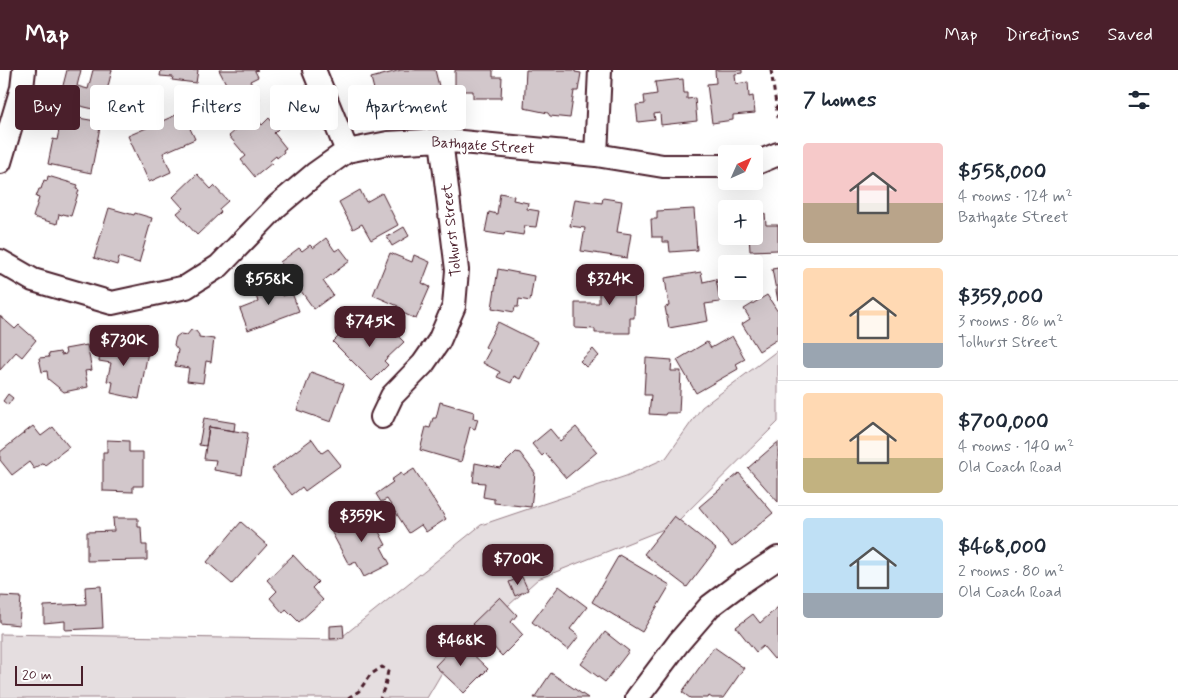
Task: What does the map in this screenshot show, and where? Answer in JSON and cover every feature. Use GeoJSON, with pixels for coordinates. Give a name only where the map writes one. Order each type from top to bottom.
{"type":"FeatureCollection","features":[{"type":"Feature","properties":{"kind":"street"},"geometry":{"type":"LineString","coordinates":[[0,162],[22,88],[24,70]]}},
{"type":"Feature","properties":{"kind":"street"},"geometry":{"type":"LineString","coordinates":[[314,70],[347,151]]}},
{"type":"Feature","properties":{"kind":"street"},"geometry":{"type":"LineString","coordinates":[[596,155],[600,70]]}},
{"type":"Feature","properties":{"kind":"street","name":"Bathgate Street"},"geometry":{"type":"LineString","coordinates":[[0,261],[33,280],[112,303],[186,287],[220,266],[277,206],[316,173],[347,151],[388,143],[441,140],[596,155],[663,166],[718,166]]}},
{"type":"Feature","properties":{"kind":"street","name":"Tolhurst Street"},"geometry":{"type":"LineString","coordinates":[[382,417],[392,396],[423,364],[439,341],[454,306],[457,270],[441,140]]}},
{"type":"Feature","properties":{"kind":"street"},"geometry":{"type":"LineString","coordinates":[[763,160],[778,154]]}},
{"type":"Feature","properties":{"kind":"street"},"geometry":{"type":"LineString","coordinates":[[636,698],[679,642],[710,606],[778,558]]}},
{"type":"Feature","properties":{"kind":"path"},"geometry":{"type":"LineString","coordinates":[[771,70],[778,118]]}},
{"type":"Feature","properties":{"kind":"path"},"geometry":{"type":"LineString","coordinates":[[348,698],[359,691],[370,675],[382,667],[388,671],[380,698]]}},
{"type":"Feature","properties":{"kind":"shaded area"},"geometry":{"type":"Polygon","coordinates":[[[778,350],[778,422],[674,525],[538,579],[451,657],[427,698],[0,698],[0,634],[338,640],[481,525],[626,476],[666,458],[702,407],[778,350]]]}},
{"type":"Feature","properties":{"kind":"building"},"geometry":{"type":"Polygon","coordinates":[[[67,70],[81,70],[77,85],[63,85],[67,70]]]}},
{"type":"Feature","properties":{"kind":"building"},"geometry":{"type":"Polygon","coordinates":[[[93,70],[112,70],[108,85],[90,85],[90,108],[80,106],[80,87],[88,89],[93,70]]]}},
{"type":"Feature","properties":{"kind":"building"},"geometry":{"type":"Polygon","coordinates":[[[161,70],[198,70],[196,83],[172,80],[173,77],[160,76],[161,70]]]}},
{"type":"Feature","properties":{"kind":"building"},"geometry":{"type":"Polygon","coordinates":[[[219,70],[258,70],[255,71],[258,77],[250,81],[252,85],[227,85],[219,70]]]}},
{"type":"Feature","properties":{"kind":"building"},"geometry":{"type":"Polygon","coordinates":[[[401,70],[435,70],[439,85],[373,85],[371,78],[401,70]]]}},
{"type":"Feature","properties":{"kind":"building"},"geometry":{"type":"Polygon","coordinates":[[[455,70],[493,70],[493,77],[502,77],[501,98],[473,98],[473,91],[466,91],[466,85],[455,85],[455,70]]]}},
{"type":"Feature","properties":{"kind":"building"},"geometry":{"type":"Polygon","coordinates":[[[526,70],[575,70],[575,72],[581,73],[578,91],[574,91],[570,118],[550,116],[548,113],[524,108],[526,70]]]}},
{"type":"Feature","properties":{"kind":"building"},"geometry":{"type":"Polygon","coordinates":[[[715,70],[742,70],[742,73],[735,74],[736,84],[748,82],[749,97],[753,96],[755,113],[733,115],[733,120],[712,123],[707,84],[716,83],[715,70]]]}},
{"type":"Feature","properties":{"kind":"building"},"geometry":{"type":"Polygon","coordinates":[[[683,79],[684,93],[687,93],[687,99],[695,98],[697,121],[661,125],[660,113],[654,114],[655,120],[638,122],[636,105],[645,104],[644,96],[657,94],[655,82],[683,79]]]}},
{"type":"Feature","properties":{"kind":"building"},"geometry":{"type":"Polygon","coordinates":[[[174,116],[174,130],[191,130],[195,139],[163,153],[171,172],[149,182],[128,136],[142,130],[164,130],[164,120],[174,116]]]}},
{"type":"Feature","properties":{"kind":"building"},"geometry":{"type":"Polygon","coordinates":[[[80,118],[90,120],[90,130],[99,130],[91,173],[48,164],[53,139],[57,140],[59,130],[80,130],[80,118]]]}},
{"type":"Feature","properties":{"kind":"building"},"geometry":{"type":"Polygon","coordinates":[[[269,118],[270,130],[277,130],[274,133],[286,148],[283,150],[284,152],[270,161],[272,163],[255,177],[241,160],[246,156],[229,136],[236,130],[260,130],[260,122],[262,125],[269,118]]]}},
{"type":"Feature","properties":{"kind":"building"},"geometry":{"type":"Polygon","coordinates":[[[197,174],[211,189],[214,186],[228,201],[219,209],[221,212],[197,235],[177,213],[183,208],[173,197],[197,174]]]}},
{"type":"Feature","properties":{"kind":"building"},"geometry":{"type":"Polygon","coordinates":[[[48,176],[78,185],[76,189],[79,190],[71,216],[59,214],[57,224],[33,217],[39,198],[36,197],[44,180],[47,181],[48,176]]]}},
{"type":"Feature","properties":{"kind":"building"},"geometry":{"type":"Polygon","coordinates":[[[360,190],[366,202],[382,193],[398,225],[371,240],[362,224],[353,229],[339,202],[360,190]]]}},
{"type":"Feature","properties":{"kind":"building"},"geometry":{"type":"Polygon","coordinates":[[[500,193],[514,196],[513,200],[528,203],[527,209],[539,211],[536,227],[525,226],[523,235],[505,232],[504,235],[485,232],[489,212],[497,214],[500,193]]]}},
{"type":"Feature","properties":{"kind":"building"},"geometry":{"type":"Polygon","coordinates":[[[603,198],[622,201],[617,232],[631,234],[627,258],[581,251],[585,228],[570,226],[575,199],[602,203],[603,198]]]}},
{"type":"Feature","properties":{"kind":"building"},"geometry":{"type":"Polygon","coordinates":[[[109,208],[152,218],[139,263],[119,257],[117,265],[94,258],[109,208]]]}},
{"type":"Feature","properties":{"kind":"building"},"geometry":{"type":"Polygon","coordinates":[[[694,209],[697,250],[670,252],[669,242],[662,242],[662,237],[652,237],[651,219],[657,219],[657,211],[694,209]]]}},
{"type":"Feature","properties":{"kind":"building"},"geometry":{"type":"Polygon","coordinates":[[[763,213],[765,213],[766,225],[778,225],[778,250],[750,251],[750,245],[763,245],[763,213]]]}},
{"type":"Feature","properties":{"kind":"building"},"geometry":{"type":"Polygon","coordinates":[[[404,227],[409,236],[392,246],[387,237],[404,227]]]}},
{"type":"Feature","properties":{"kind":"building"},"geometry":{"type":"Polygon","coordinates":[[[326,238],[335,251],[340,248],[350,261],[323,281],[333,295],[314,309],[280,262],[299,248],[302,251],[310,245],[313,248],[326,238]]]}},
{"type":"Feature","properties":{"kind":"building"},"geometry":{"type":"Polygon","coordinates":[[[390,253],[412,262],[414,255],[430,262],[422,283],[430,287],[416,319],[396,310],[398,306],[373,295],[390,253]]]}},
{"type":"Feature","properties":{"kind":"building"},"geometry":{"type":"Polygon","coordinates":[[[778,268],[778,301],[772,269],[778,268]]]}},
{"type":"Feature","properties":{"kind":"building"},"geometry":{"type":"Polygon","coordinates":[[[498,269],[534,276],[530,301],[519,299],[518,307],[515,307],[514,312],[492,308],[498,269]]]}},
{"type":"Feature","properties":{"kind":"building"},"geometry":{"type":"Polygon","coordinates":[[[701,272],[703,282],[716,279],[718,300],[720,302],[705,304],[708,321],[669,328],[665,307],[669,306],[665,278],[701,272]]]}},
{"type":"Feature","properties":{"kind":"building"},"geometry":{"type":"Polygon","coordinates":[[[604,273],[635,274],[634,318],[630,318],[630,333],[595,333],[595,329],[575,328],[575,303],[599,303],[599,286],[604,286],[604,273]]]}},
{"type":"Feature","properties":{"kind":"building"},"geometry":{"type":"Polygon","coordinates":[[[277,281],[283,296],[292,293],[299,311],[248,330],[240,309],[258,302],[254,289],[277,281]]]}},
{"type":"Feature","properties":{"kind":"building"},"geometry":{"type":"Polygon","coordinates":[[[767,295],[778,312],[778,339],[759,351],[742,324],[750,319],[744,309],[759,300],[763,300],[763,297],[767,295]]]}},
{"type":"Feature","properties":{"kind":"building"},"geometry":{"type":"Polygon","coordinates":[[[0,316],[15,329],[19,325],[36,340],[22,357],[16,352],[0,370],[0,316]]]}},
{"type":"Feature","properties":{"kind":"building"},"geometry":{"type":"Polygon","coordinates":[[[383,321],[404,342],[384,361],[388,365],[372,381],[333,342],[345,330],[352,338],[363,327],[369,334],[383,321]]]}},
{"type":"Feature","properties":{"kind":"building"},"geometry":{"type":"Polygon","coordinates":[[[498,322],[538,342],[520,379],[514,376],[511,383],[497,377],[500,372],[483,363],[490,350],[485,347],[498,322]]]}},
{"type":"Feature","properties":{"kind":"building"},"geometry":{"type":"Polygon","coordinates":[[[191,330],[196,331],[199,337],[214,339],[211,362],[206,361],[203,383],[187,381],[189,368],[175,366],[178,350],[174,345],[176,337],[180,334],[187,335],[191,330]]]}},
{"type":"Feature","properties":{"kind":"building"},"geometry":{"type":"Polygon","coordinates":[[[732,336],[745,359],[736,364],[738,369],[696,393],[677,360],[707,342],[711,348],[732,336]]]}},
{"type":"Feature","properties":{"kind":"building"},"geometry":{"type":"Polygon","coordinates":[[[120,338],[131,340],[129,349],[148,352],[139,399],[111,393],[113,382],[107,381],[111,363],[99,361],[103,339],[119,342],[120,338]]]}},
{"type":"Feature","properties":{"kind":"building"},"geometry":{"type":"Polygon","coordinates":[[[87,345],[92,370],[85,371],[88,387],[64,392],[48,379],[47,371],[42,372],[39,358],[49,357],[48,354],[60,352],[61,355],[66,354],[65,349],[87,345]]]}},
{"type":"Feature","properties":{"kind":"building"},"geometry":{"type":"Polygon","coordinates":[[[593,349],[599,356],[586,367],[580,361],[593,349]]]}},
{"type":"Feature","properties":{"kind":"building"},"geometry":{"type":"Polygon","coordinates":[[[646,358],[672,360],[671,371],[681,371],[679,413],[666,413],[665,415],[649,414],[651,395],[644,395],[646,358]]]}},
{"type":"Feature","properties":{"kind":"building"},"geometry":{"type":"Polygon","coordinates":[[[311,372],[344,384],[331,422],[297,410],[311,372]]]}},
{"type":"Feature","properties":{"kind":"building"},"geometry":{"type":"Polygon","coordinates":[[[8,394],[13,398],[8,405],[3,401],[8,394]]]}},
{"type":"Feature","properties":{"kind":"building"},"geometry":{"type":"Polygon","coordinates":[[[440,402],[474,412],[473,418],[478,419],[475,429],[470,427],[461,462],[420,450],[426,427],[430,428],[433,418],[436,418],[440,402]]]}},
{"type":"Feature","properties":{"kind":"building"},"geometry":{"type":"Polygon","coordinates":[[[204,418],[235,423],[234,431],[209,427],[206,446],[199,445],[204,418]]]}},
{"type":"Feature","properties":{"kind":"building"},"geometry":{"type":"Polygon","coordinates":[[[33,426],[41,436],[53,427],[69,447],[45,465],[43,463],[34,469],[29,462],[12,475],[0,460],[0,452],[33,426]]]}},
{"type":"Feature","properties":{"kind":"building"},"geometry":{"type":"Polygon","coordinates":[[[209,427],[248,433],[242,475],[214,470],[216,460],[204,459],[209,427]]]}},
{"type":"Feature","properties":{"kind":"building"},"geometry":{"type":"Polygon","coordinates":[[[576,427],[597,452],[566,478],[545,453],[542,456],[532,444],[550,429],[560,441],[576,427]]]}},
{"type":"Feature","properties":{"kind":"building"},"geometry":{"type":"Polygon","coordinates":[[[312,439],[322,453],[328,449],[341,465],[305,491],[302,487],[292,495],[272,469],[312,439]]]}},
{"type":"Feature","properties":{"kind":"building"},"geometry":{"type":"Polygon","coordinates":[[[107,440],[129,441],[129,452],[143,452],[143,486],[133,486],[133,492],[103,491],[103,452],[107,452],[107,440]]]}},
{"type":"Feature","properties":{"kind":"building"},"geometry":{"type":"Polygon","coordinates":[[[778,442],[778,502],[748,468],[778,442]]]}},
{"type":"Feature","properties":{"kind":"building"},"geometry":{"type":"Polygon","coordinates":[[[516,452],[520,453],[535,473],[531,507],[494,503],[494,499],[483,497],[485,483],[473,482],[475,463],[500,468],[516,452]]]}},
{"type":"Feature","properties":{"kind":"building"},"geometry":{"type":"Polygon","coordinates":[[[414,469],[446,519],[426,532],[421,525],[409,533],[387,499],[381,502],[376,494],[393,482],[391,480],[401,473],[403,476],[414,469]]]}},
{"type":"Feature","properties":{"kind":"building"},"geometry":{"type":"Polygon","coordinates":[[[739,473],[773,513],[732,547],[699,507],[739,473]]]}},
{"type":"Feature","properties":{"kind":"building"},"geometry":{"type":"Polygon","coordinates":[[[366,507],[386,545],[381,547],[390,564],[364,577],[356,562],[349,565],[331,531],[346,523],[348,528],[353,525],[348,516],[366,507]]]}},
{"type":"Feature","properties":{"kind":"building"},"geometry":{"type":"Polygon","coordinates":[[[674,516],[716,549],[687,587],[644,554],[674,516]]]}},
{"type":"Feature","properties":{"kind":"building"},"geometry":{"type":"Polygon","coordinates":[[[113,518],[138,518],[138,527],[141,527],[142,545],[147,545],[147,560],[87,561],[87,532],[114,531],[113,518]]]}},
{"type":"Feature","properties":{"kind":"building"},"geometry":{"type":"Polygon","coordinates":[[[241,522],[267,545],[232,584],[207,562],[241,522]]]}},
{"type":"Feature","properties":{"kind":"building"},"geometry":{"type":"Polygon","coordinates":[[[293,555],[318,582],[312,588],[323,600],[299,622],[286,609],[283,613],[270,598],[277,591],[267,580],[293,555]]]}},
{"type":"Feature","properties":{"kind":"building"},"geometry":{"type":"Polygon","coordinates":[[[619,555],[670,585],[642,632],[592,602],[619,555]]]}},
{"type":"Feature","properties":{"kind":"building"},"geometry":{"type":"Polygon","coordinates":[[[522,577],[528,590],[515,596],[509,582],[522,577]]]}},
{"type":"Feature","properties":{"kind":"building"},"geometry":{"type":"Polygon","coordinates":[[[101,586],[103,628],[65,630],[65,621],[44,623],[44,606],[86,604],[85,587],[101,586]]]}},
{"type":"Feature","properties":{"kind":"building"},"geometry":{"type":"Polygon","coordinates":[[[559,586],[587,607],[570,629],[579,636],[568,650],[532,622],[559,586]]]}},
{"type":"Feature","properties":{"kind":"building"},"geometry":{"type":"Polygon","coordinates":[[[0,596],[21,597],[19,625],[0,623],[0,596]]]}},
{"type":"Feature","properties":{"kind":"building"},"geometry":{"type":"Polygon","coordinates":[[[500,597],[517,615],[511,622],[523,635],[502,656],[472,624],[500,597]]]}},
{"type":"Feature","properties":{"kind":"building"},"geometry":{"type":"Polygon","coordinates":[[[778,607],[778,655],[774,659],[763,646],[756,652],[736,627],[753,614],[760,623],[778,607]]]}},
{"type":"Feature","properties":{"kind":"building"},"geometry":{"type":"Polygon","coordinates":[[[343,625],[344,638],[330,639],[330,626],[343,625]]]}},
{"type":"Feature","properties":{"kind":"building"},"geometry":{"type":"Polygon","coordinates":[[[476,628],[493,646],[480,658],[463,640],[476,628]]]}},
{"type":"Feature","properties":{"kind":"building"},"geometry":{"type":"Polygon","coordinates":[[[605,632],[629,651],[605,682],[581,664],[605,632]]]}},
{"type":"Feature","properties":{"kind":"building"},"geometry":{"type":"Polygon","coordinates":[[[459,641],[488,669],[464,693],[435,666],[459,641]]]}},
{"type":"Feature","properties":{"kind":"building"},"geometry":{"type":"Polygon","coordinates":[[[714,647],[744,668],[723,698],[712,698],[709,696],[708,698],[690,698],[682,692],[714,647]]]}},
{"type":"Feature","properties":{"kind":"building"},"geometry":{"type":"Polygon","coordinates":[[[551,673],[588,698],[534,698],[551,673]]]}}]}
